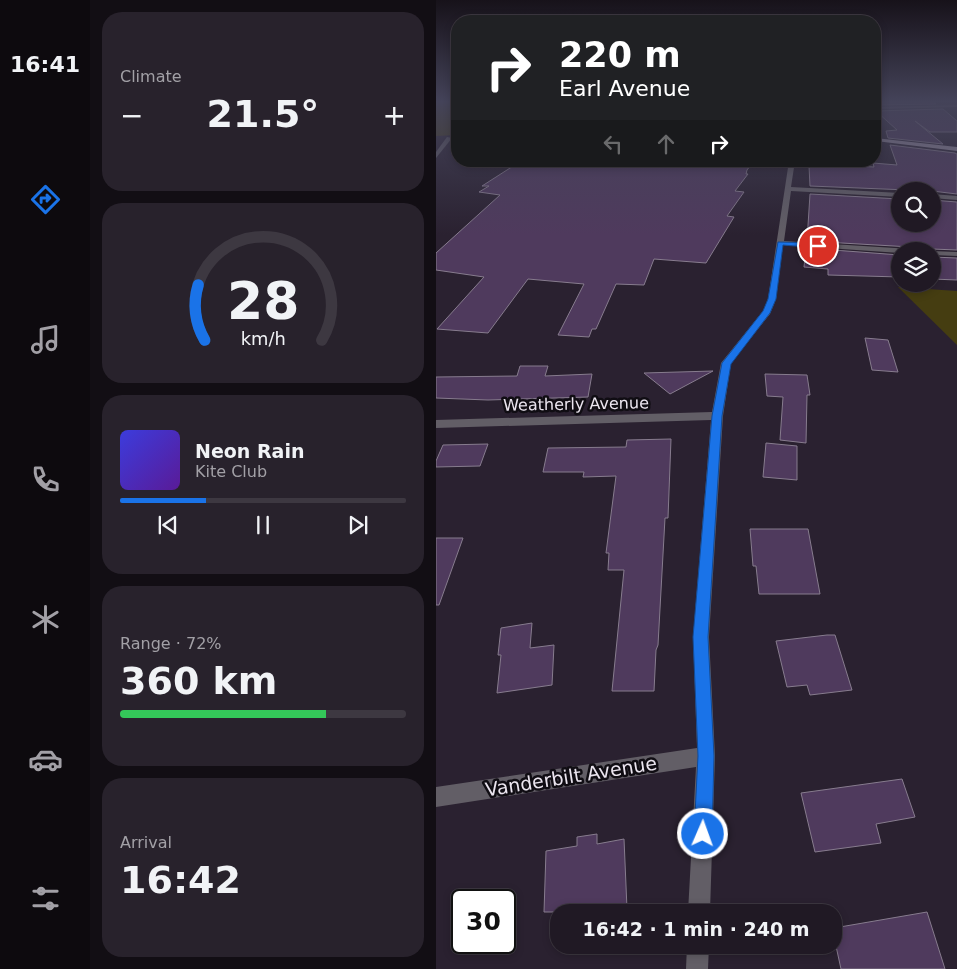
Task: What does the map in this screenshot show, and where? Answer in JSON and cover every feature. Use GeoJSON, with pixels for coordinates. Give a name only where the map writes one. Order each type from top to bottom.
{"type":"FeatureCollection","features":[{"type":"Feature","properties":{"kind":"main road"},"geometry":{"type":"LineString","coordinates":[[926,145],[957,149]]}},
{"type":"Feature","properties":{"kind":"street"},"geometry":{"type":"LineString","coordinates":[[436,156],[444,145]]}},
{"type":"Feature","properties":{"kind":"street"},"geometry":{"type":"LineString","coordinates":[[699,904],[706,756],[701,637],[717,416],[726,363],[767,312],[772,299],[791,167]]}},
{"type":"Feature","properties":{"kind":"street"},"geometry":{"type":"LineString","coordinates":[[789,189],[891,195]]}},
{"type":"Feature","properties":{"kind":"street"},"geometry":{"type":"LineString","coordinates":[[941,197],[957,198]]}},
{"type":"Feature","properties":{"kind":"street"},"geometry":{"type":"LineString","coordinates":[[780,243],[891,250]]}},
{"type":"Feature","properties":{"kind":"street"},"geometry":{"type":"LineString","coordinates":[[941,253],[957,254]]}},
{"type":"Feature","properties":{"kind":"street","name":"Weatherly Avenue"},"geometry":{"type":"LineString","coordinates":[[436,424],[717,416]]}},
{"type":"Feature","properties":{"kind":"street","name":"Vanderbilt Avenue"},"geometry":{"type":"LineString","coordinates":[[436,797],[706,756]]}},
{"type":"Feature","properties":{"kind":"street"},"geometry":{"type":"LineString","coordinates":[[697,969],[698,954]]}},
{"type":"Feature","properties":{"kind":"shaded area"},"geometry":{"type":"Polygon","coordinates":[[[957,291],[957,345],[903,292],[957,291]]]}},
{"type":"Feature","properties":{"kind":"building"},"geometry":{"type":"Polygon","coordinates":[[[890,145],[955,153],[957,154],[957,194],[941,192],[941,182],[891,182],[891,189],[810,186],[809,167],[881,167],[881,164],[897,165],[890,145]]]}},
{"type":"Feature","properties":{"kind":"building"},"geometry":{"type":"Polygon","coordinates":[[[512,167],[749,167],[746,174],[748,174],[735,191],[744,192],[727,216],[734,217],[706,263],[654,259],[644,285],[616,284],[596,329],[592,329],[589,337],[558,335],[584,284],[528,279],[488,333],[437,329],[484,277],[436,270],[436,253],[500,195],[479,192],[489,186],[482,186],[512,167]]]}},
{"type":"Feature","properties":{"kind":"building"},"geometry":{"type":"Polygon","coordinates":[[[810,194],[891,198],[891,232],[941,232],[941,201],[957,202],[957,250],[941,249],[941,242],[891,242],[891,246],[807,241],[810,194]]]}},
{"type":"Feature","properties":{"kind":"building"},"geometry":{"type":"Polygon","coordinates":[[[806,248],[891,254],[891,277],[828,275],[828,269],[804,267],[806,248]]]}},
{"type":"Feature","properties":{"kind":"building"},"geometry":{"type":"Polygon","coordinates":[[[941,257],[957,258],[957,280],[941,279],[941,257]]]}},
{"type":"Feature","properties":{"kind":"building"},"geometry":{"type":"Polygon","coordinates":[[[865,338],[888,340],[898,372],[872,370],[865,338]]]}},
{"type":"Feature","properties":{"kind":"building"},"geometry":{"type":"Polygon","coordinates":[[[520,366],[548,366],[545,376],[592,374],[588,397],[488,400],[436,398],[436,377],[517,376],[520,366]]]}},
{"type":"Feature","properties":{"kind":"building"},"geometry":{"type":"Polygon","coordinates":[[[713,371],[670,394],[644,373],[713,371]]]}},
{"type":"Feature","properties":{"kind":"building"},"geometry":{"type":"Polygon","coordinates":[[[765,374],[807,375],[810,395],[807,395],[806,443],[780,440],[783,397],[767,396],[765,374]]]}},
{"type":"Feature","properties":{"kind":"building"},"geometry":{"type":"Polygon","coordinates":[[[671,439],[668,518],[665,518],[654,691],[612,691],[624,570],[608,570],[609,553],[606,553],[616,476],[583,477],[584,472],[543,472],[548,448],[626,447],[627,440],[671,439]]]}},
{"type":"Feature","properties":{"kind":"building"},"geometry":{"type":"Polygon","coordinates":[[[766,443],[797,446],[797,480],[763,477],[766,443]]]}},
{"type":"Feature","properties":{"kind":"building"},"geometry":{"type":"Polygon","coordinates":[[[488,444],[480,466],[436,467],[436,461],[443,445],[488,444]]]}},
{"type":"Feature","properties":{"kind":"building"},"geometry":{"type":"Polygon","coordinates":[[[750,529],[808,529],[820,594],[759,594],[756,566],[753,566],[750,529]]]}},
{"type":"Feature","properties":{"kind":"building"},"geometry":{"type":"Polygon","coordinates":[[[436,538],[463,538],[439,605],[436,605],[436,538]]]}},
{"type":"Feature","properties":{"kind":"building"},"geometry":{"type":"Polygon","coordinates":[[[532,623],[530,648],[554,645],[552,685],[497,693],[501,655],[498,655],[501,628],[532,623]]]}},
{"type":"Feature","properties":{"kind":"building"},"geometry":{"type":"Polygon","coordinates":[[[835,635],[852,690],[810,695],[807,685],[787,687],[776,641],[835,635]]]}},
{"type":"Feature","properties":{"kind":"building"},"geometry":{"type":"Polygon","coordinates":[[[902,779],[915,817],[876,824],[881,843],[815,852],[801,793],[902,779]]]}},
{"type":"Feature","properties":{"kind":"building"},"geometry":{"type":"Polygon","coordinates":[[[597,834],[597,844],[624,839],[627,904],[550,904],[550,912],[544,912],[546,851],[577,846],[577,837],[597,834]]]}},
{"type":"Feature","properties":{"kind":"building"},"geometry":{"type":"Polygon","coordinates":[[[927,912],[945,969],[841,969],[838,954],[842,954],[842,927],[927,912]]]}},
{"type":"Feature","properties":{"kind":"route"},"geometry":{"type":"LineString","coordinates":[[703,834],[706,756],[701,637],[717,416],[726,363],[767,312],[772,299],[780,243],[818,246]]}}]}
